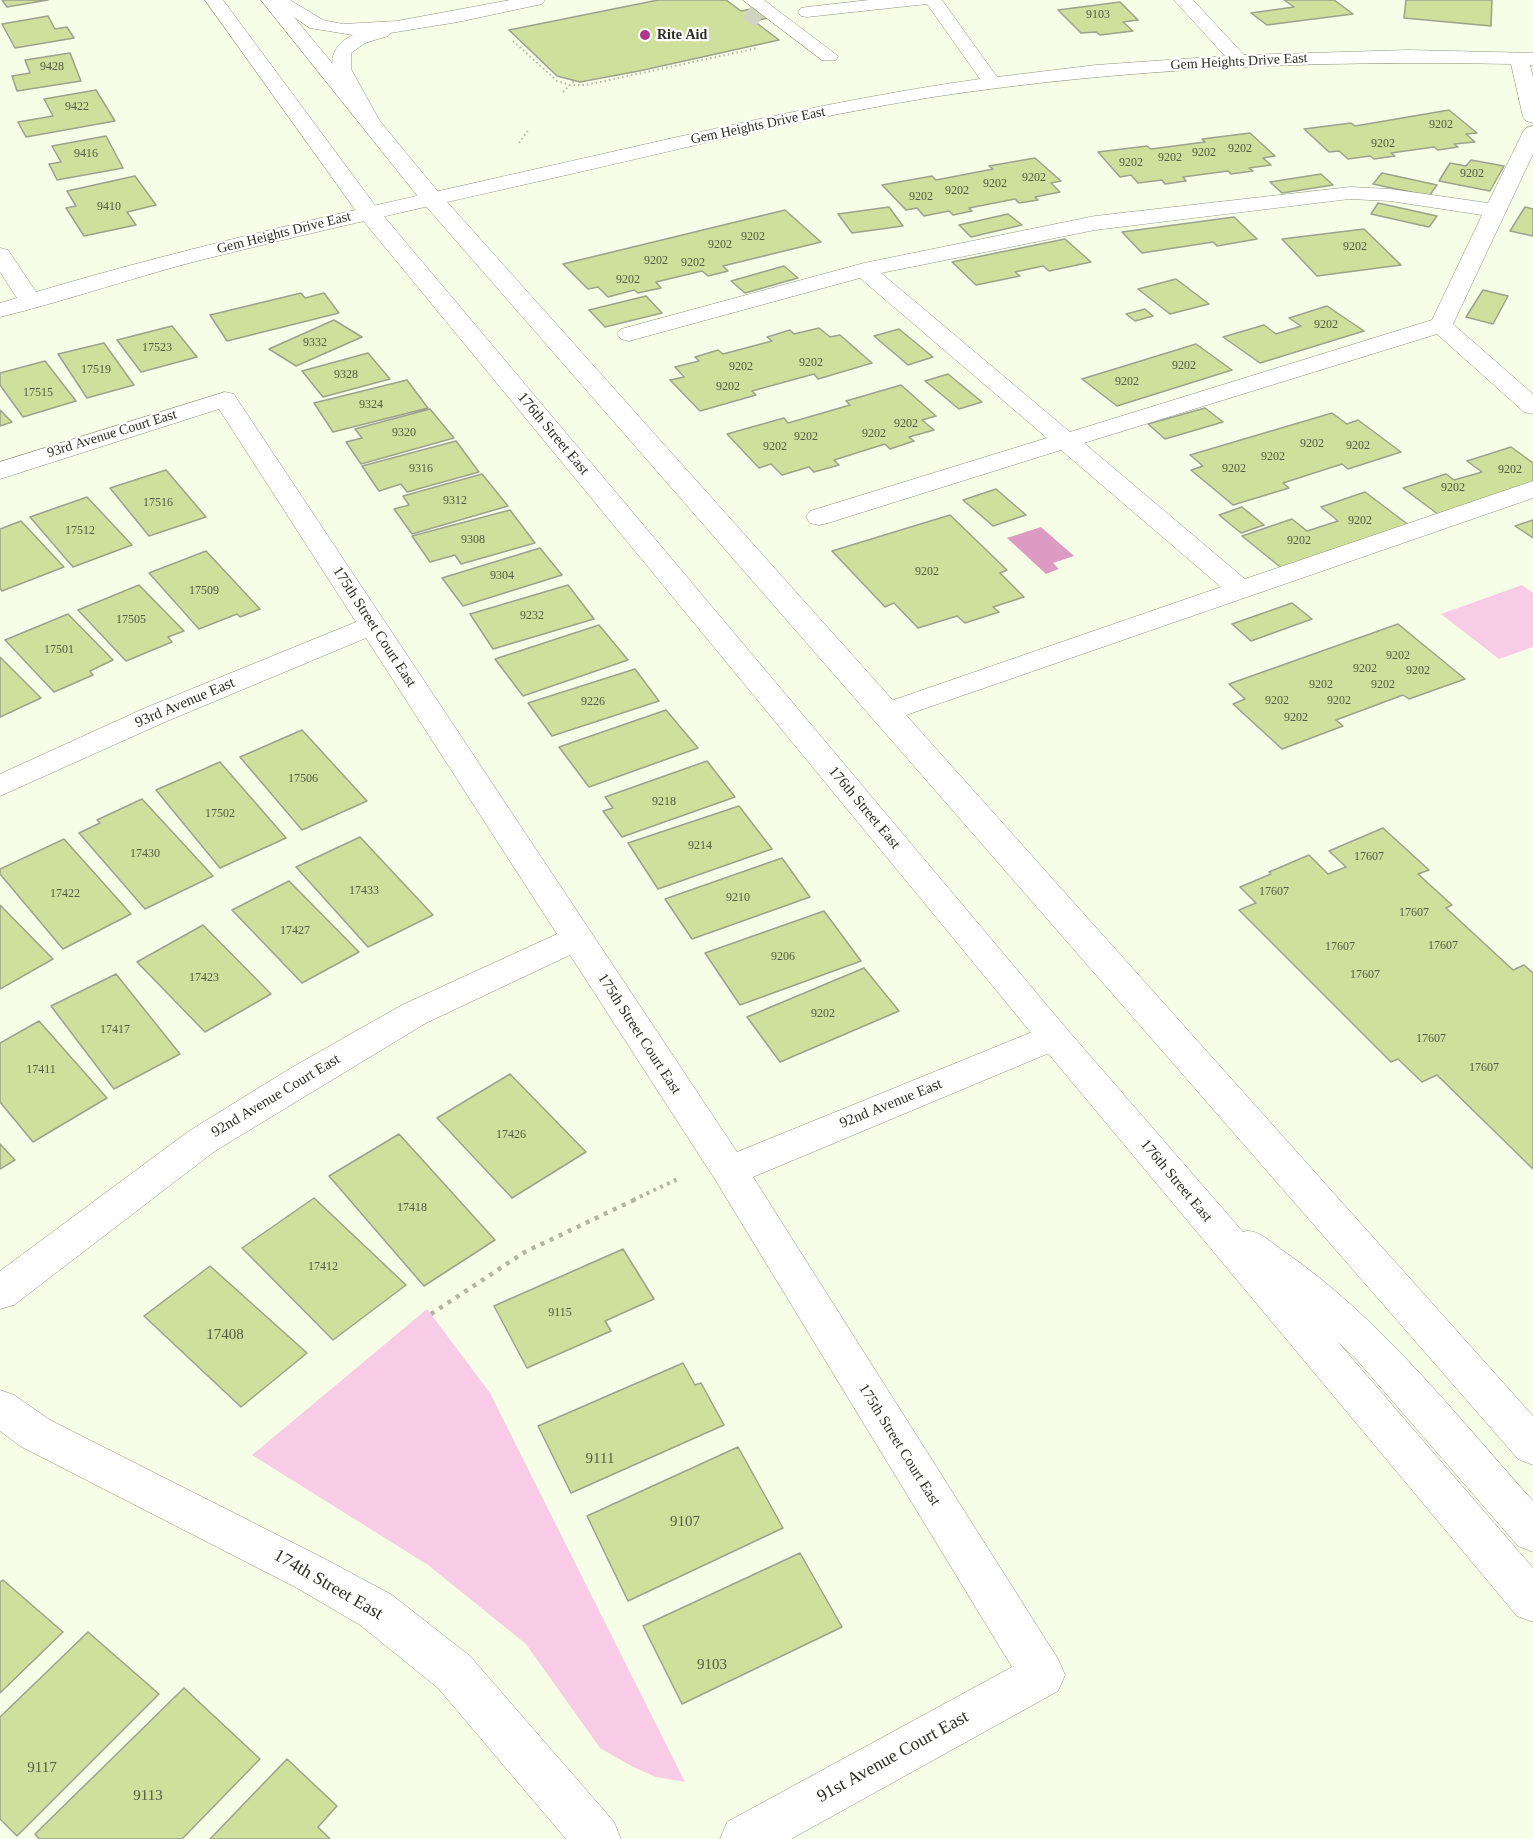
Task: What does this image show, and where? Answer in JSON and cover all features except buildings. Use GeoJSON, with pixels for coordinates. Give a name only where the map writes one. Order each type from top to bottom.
{"type":"FeatureCollection","features":[{"type":"Feature","properties":{"kind":"street","name":"176th Street East"},"geometry":{"type":"LineString","coordinates":[[214,0],[369,213],[1054,1037],[1533,1601]]}},
{"type":"Feature","properties":{"kind":"street"},"geometry":{"type":"LineString","coordinates":[[270,0],[432,199],[1533,1446]]}},
{"type":"Feature","properties":{"kind":"street"},"geometry":{"type":"LineString","coordinates":[[278,0],[310,21],[332,28],[361,29],[411,23],[536,0]]}},
{"type":"Feature","properties":{"kind":"street"},"geometry":{"type":"LineString","coordinates":[[807,12],[920,0]]}},
{"type":"Feature","properties":{"kind":"street"},"geometry":{"type":"LineString","coordinates":[[933,0],[992,83]]}},
{"type":"Feature","properties":{"kind":"street"},"geometry":{"type":"LineString","coordinates":[[1183,0],[1239,60]]}},
{"type":"Feature","properties":{"kind":"street"},"geometry":{"type":"LineString","coordinates":[[752,7],[822,57],[790,41],[752,7]]}},
{"type":"Feature","properties":{"kind":"street"},"geometry":{"type":"LineString","coordinates":[[373,127],[341,69],[338,59],[340,53],[357,40],[411,23]]}},
{"type":"Feature","properties":{"kind":"street","name":"Gem Heights Drive East"},"geometry":{"type":"LineString","coordinates":[[0,310],[132,271],[369,213],[758,124],[873,102],[992,83],[1239,60],[1410,56],[1526,59]]}},
{"type":"Feature","properties":{"kind":"street"},"geometry":{"type":"LineString","coordinates":[[1526,59],[1533,117]]}},
{"type":"Feature","properties":{"kind":"street"},"geometry":{"type":"LineString","coordinates":[[819,517],[1441,325],[1533,132]]}},
{"type":"Feature","properties":{"kind":"street"},"geometry":{"type":"LineString","coordinates":[[629,334],[864,270],[1095,223],[1350,193],[1390,195],[1497,211]]}},
{"type":"Feature","properties":{"kind":"street"},"geometry":{"type":"LineString","coordinates":[[0,255],[30,300]]}},
{"type":"Feature","properties":{"kind":"street"},"geometry":{"type":"LineString","coordinates":[[864,270],[1241,590]]}},
{"type":"Feature","properties":{"kind":"street"},"geometry":{"type":"LineString","coordinates":[[1441,325],[1533,406]]}},
{"type":"Feature","properties":{"kind":"street","name":"93rd Avenue Court East"},"geometry":{"type":"LineString","coordinates":[[0,471],[225,399]]}},
{"type":"Feature","properties":{"kind":"street","name":"175th Street Court East"},"geometry":{"type":"LineString","coordinates":[[225,399],[725,1165],[1042,1675]]}},
{"type":"Feature","properties":{"kind":"street"},"geometry":{"type":"LineString","coordinates":[[886,713],[1533,489]]}},
{"type":"Feature","properties":{"kind":"street","name":"93rd Avenue East"},"geometry":{"type":"LineString","coordinates":[[0,786],[155,715],[373,625]]}},
{"type":"Feature","properties":{"kind":"street","name":"92nd Avenue Court East"},"geometry":{"type":"LineString","coordinates":[[0,1293],[202,1141],[304,1078],[414,1014],[577,938]]}},
{"type":"Feature","properties":{"kind":"street","name":"92nd Avenue East"},"geometry":{"type":"LineString","coordinates":[[725,1165],[1054,1037]]}},
{"type":"Feature","properties":{"kind":"street"},"geometry":{"type":"LineString","coordinates":[[1209,1220],[1307,1288],[1370,1347],[1533,1532]]}},
{"type":"Feature","properties":{"kind":"street","name":"174th Street East"},"geometry":{"type":"LineString","coordinates":[[0,1408],[34,1433],[312,1574],[376,1610],[454,1672],[597,1839]]}},
{"type":"Feature","properties":{"kind":"street","name":"91st Avenue Court East"},"geometry":{"type":"LineString","coordinates":[[744,1839],[1042,1675]]}},
{"type":"Feature","properties":{"kind":"path"},"geometry":{"type":"LineString","coordinates":[[511,39],[557,81],[570,85],[586,85],[790,41]]}},
{"type":"Feature","properties":{"kind":"path"},"geometry":{"type":"LineString","coordinates":[[563,92],[574,81]]}},
{"type":"Feature","properties":{"kind":"path"},"geometry":{"type":"LineString","coordinates":[[431,1314],[525,1252],[725,1165]]}},
{"type":"Feature","properties":{"kind":"shaded area"},"geometry":{"type":"Polygon","coordinates":[[[1041,527],[1074,556],[1053,563],[1059,569],[1046,574],[1007,538],[1041,527]]]}},
{"type":"Feature","properties":{"kind":"shaded area"},"geometry":{"type":"Polygon","coordinates":[[[1522,585],[1533,593],[1533,647],[1499,659],[1441,614],[1522,585]]]}},
{"type":"Feature","properties":{"kind":"shaded area"},"geometry":{"type":"Polygon","coordinates":[[[427,1309],[490,1393],[685,1782],[656,1777],[600,1748],[526,1644],[428,1565],[252,1455],[427,1309]]]}},
{"type":"Feature","properties":{"kind":"tunnel"},"geometry":{"type":"LineString","coordinates":[[748,10],[761,19]]}},
{"type":"Feature","properties":{"kind":"place","name":"Rite Aid"},"geometry":{"type":"Point","coordinates":[645,35]}}]}
